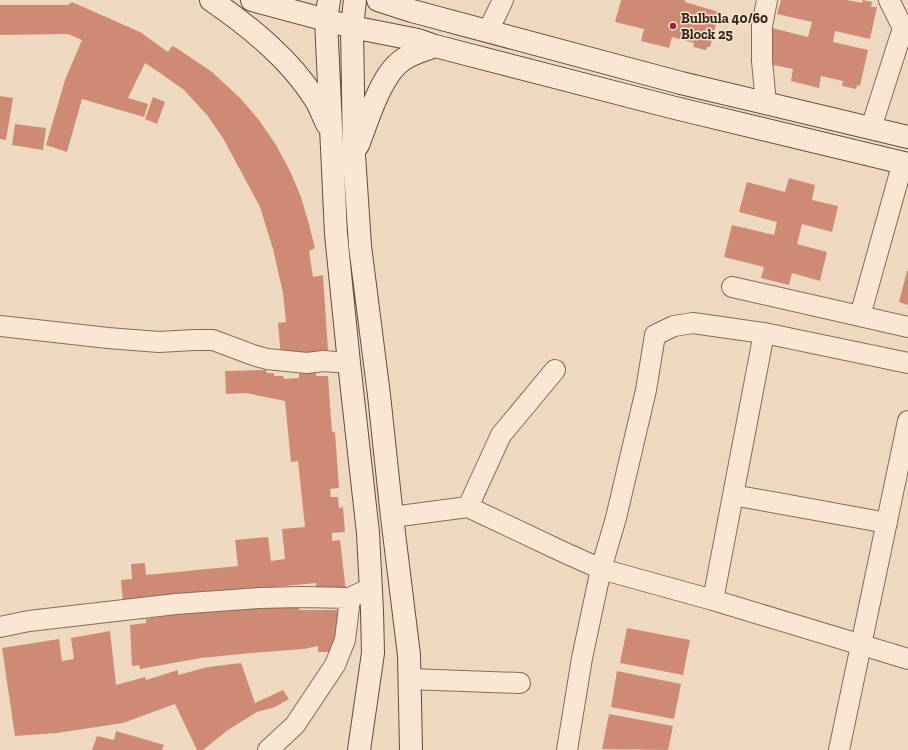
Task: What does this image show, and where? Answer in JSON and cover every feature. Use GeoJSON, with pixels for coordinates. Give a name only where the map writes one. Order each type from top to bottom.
{"type":"FeatureCollection","features":[{"type":"Feature","properties":{"kind":"main road"},"geometry":{"type":"LineString","coordinates":[[211,0],[240,20],[290,66],[316,100],[332,135]]}},
{"type":"Feature","properties":{"kind":"main road"},"geometry":{"type":"LineString","coordinates":[[252,0],[327,10],[352,27],[418,40],[435,46],[675,108],[905,163]]}},
{"type":"Feature","properties":{"kind":"main road"},"geometry":{"type":"LineString","coordinates":[[355,0],[352,27],[354,155],[360,246],[409,654],[411,750]]}},
{"type":"Feature","properties":{"kind":"main road"},"geometry":{"type":"LineString","coordinates":[[378,0],[412,11],[681,83],[908,137]]}},
{"type":"Feature","properties":{"kind":"main road"},"geometry":{"type":"LineString","coordinates":[[327,10],[336,234],[368,533],[371,586],[373,653],[359,750]]}},
{"type":"Feature","properties":{"kind":"main road"},"geometry":{"type":"LineString","coordinates":[[354,155],[379,91],[393,69],[404,59],[435,46]]}},
{"type":"Feature","properties":{"kind":"street"},"geometry":{"type":"LineString","coordinates":[[488,31],[503,0]]}},
{"type":"Feature","properties":{"kind":"street"},"geometry":{"type":"LineString","coordinates":[[766,103],[762,61],[762,26],[767,0]]}},
{"type":"Feature","properties":{"kind":"street"},"geometry":{"type":"LineString","coordinates":[[871,128],[903,28],[888,0]]}},
{"type":"Feature","properties":{"kind":"street"},"geometry":{"type":"LineString","coordinates":[[860,316],[905,163]]}},
{"type":"Feature","properties":{"kind":"street"},"geometry":{"type":"LineString","coordinates":[[732,287],[908,327]]}},
{"type":"Feature","properties":{"kind":"street"},"geometry":{"type":"LineString","coordinates":[[567,750],[582,658],[602,568],[616,518],[646,390],[655,335],[674,326],[693,324],[764,333],[908,363]]}},
{"type":"Feature","properties":{"kind":"street"},"geometry":{"type":"LineString","coordinates":[[0,326],[159,342],[213,340],[267,359],[306,363],[323,361],[349,362]]}},
{"type":"Feature","properties":{"kind":"street"},"geometry":{"type":"LineString","coordinates":[[713,600],[764,333]]}},
{"type":"Feature","properties":{"kind":"street"},"geometry":{"type":"LineString","coordinates":[[468,507],[501,435],[555,370]]}},
{"type":"Feature","properties":{"kind":"street"},"geometry":{"type":"LineString","coordinates":[[839,750],[908,421]]}},
{"type":"Feature","properties":{"kind":"street"},"geometry":{"type":"LineString","coordinates":[[733,495],[886,523]]}},
{"type":"Feature","properties":{"kind":"street"},"geometry":{"type":"LineString","coordinates":[[392,517],[468,507],[561,551],[602,568],[908,659]]}},
{"type":"Feature","properties":{"kind":"street"},"geometry":{"type":"LineString","coordinates":[[0,627],[29,621],[176,604],[259,598],[350,598],[371,586]]}},
{"type":"Feature","properties":{"kind":"street"},"geometry":{"type":"LineString","coordinates":[[268,750],[295,725],[335,665],[345,640],[350,598]]}},
{"type":"Feature","properties":{"kind":"street"},"geometry":{"type":"LineString","coordinates":[[409,679],[520,683]]}},
{"type":"Feature","properties":{"kind":"building","name":"Bulbula 40/60 Block 25"},"geometry":{"type":"Polygon","coordinates":[[[621,0],[685,0],[685,2],[719,12],[710,47],[707,47],[706,50],[693,47],[694,43],[672,37],[669,48],[641,41],[644,29],[615,22],[621,0]]]}},
{"type":"Feature","properties":{"kind":"building"},"geometry":{"type":"Polygon","coordinates":[[[781,0],[847,0],[862,3],[863,0],[872,2],[871,7],[877,7],[870,39],[835,31],[833,42],[868,50],[860,86],[857,85],[856,89],[842,86],[843,81],[821,76],[819,88],[791,81],[793,69],[764,63],[772,28],[808,37],[812,22],[777,14],[781,0]]]}},
{"type":"Feature","properties":{"kind":"building"},"geometry":{"type":"Polygon","coordinates":[[[72,2],[140,32],[168,52],[172,46],[178,49],[212,72],[241,99],[259,120],[276,145],[290,171],[301,197],[315,248],[309,251],[313,277],[323,275],[328,350],[281,358],[278,323],[286,322],[283,293],[273,249],[260,207],[223,138],[207,115],[184,90],[145,63],[128,98],[148,104],[144,117],[82,99],[67,152],[46,145],[65,80],[82,40],[68,34],[0,35],[0,5],[68,5],[72,2]]]}},
{"type":"Feature","properties":{"kind":"building"},"geometry":{"type":"Polygon","coordinates":[[[0,96],[13,98],[6,140],[0,139],[0,96]]]}},
{"type":"Feature","properties":{"kind":"building"},"geometry":{"type":"Polygon","coordinates":[[[153,97],[165,102],[157,124],[145,119],[153,97]]]}},
{"type":"Feature","properties":{"kind":"building"},"geometry":{"type":"Polygon","coordinates":[[[15,124],[46,128],[43,150],[12,145],[15,124]]]}},
{"type":"Feature","properties":{"kind":"building"},"geometry":{"type":"Polygon","coordinates":[[[789,178],[815,185],[812,200],[838,206],[832,232],[802,224],[797,244],[827,252],[820,281],[792,273],[789,285],[761,278],[764,267],[724,257],[732,225],[774,235],[777,222],[739,212],[747,182],[785,192],[789,178]]]}},
{"type":"Feature","properties":{"kind":"building"},"geometry":{"type":"Polygon","coordinates":[[[908,271],[908,305],[899,302],[908,271]]]}},
{"type":"Feature","properties":{"kind":"building"},"geometry":{"type":"Polygon","coordinates":[[[266,370],[267,373],[274,373],[274,376],[283,376],[284,379],[299,378],[299,373],[316,372],[316,376],[328,376],[332,432],[335,432],[339,488],[330,489],[331,497],[338,497],[339,508],[343,507],[345,532],[332,533],[332,541],[340,540],[346,592],[317,595],[316,583],[123,602],[121,580],[132,579],[131,564],[145,563],[146,575],[238,566],[235,540],[268,537],[271,561],[285,559],[282,529],[305,527],[298,461],[291,462],[285,401],[246,393],[226,394],[225,371],[266,370]]]}},
{"type":"Feature","properties":{"kind":"building"},"geometry":{"type":"Polygon","coordinates":[[[299,602],[299,610],[338,610],[335,644],[338,652],[318,652],[318,646],[304,649],[201,658],[140,669],[139,665],[132,666],[130,625],[146,623],[146,619],[213,609],[299,602]]]}},
{"type":"Feature","properties":{"kind":"building"},"geometry":{"type":"Polygon","coordinates":[[[627,628],[690,640],[683,675],[620,663],[627,628]]]}},
{"type":"Feature","properties":{"kind":"building"},"geometry":{"type":"Polygon","coordinates":[[[110,631],[116,685],[145,677],[146,680],[178,670],[178,675],[208,667],[241,663],[255,703],[283,690],[289,699],[275,707],[257,712],[228,730],[203,750],[197,750],[175,704],[123,723],[57,733],[15,736],[2,648],[59,639],[62,661],[74,659],[71,638],[110,631]]]}},
{"type":"Feature","properties":{"kind":"building"},"geometry":{"type":"Polygon","coordinates":[[[617,671],[681,684],[674,719],[611,707],[617,671]]]}},
{"type":"Feature","properties":{"kind":"building"},"geometry":{"type":"Polygon","coordinates":[[[609,714],[673,726],[668,750],[602,749],[609,714]]]}},
{"type":"Feature","properties":{"kind":"building"},"geometry":{"type":"Polygon","coordinates":[[[116,731],[164,745],[162,750],[92,750],[97,736],[114,740],[116,731]]]}},
{"type":"Feature","properties":{"kind":"place","name":"Bulbula 40/60 Block 25"},"geometry":{"type":"Point","coordinates":[673,26]}}]}
